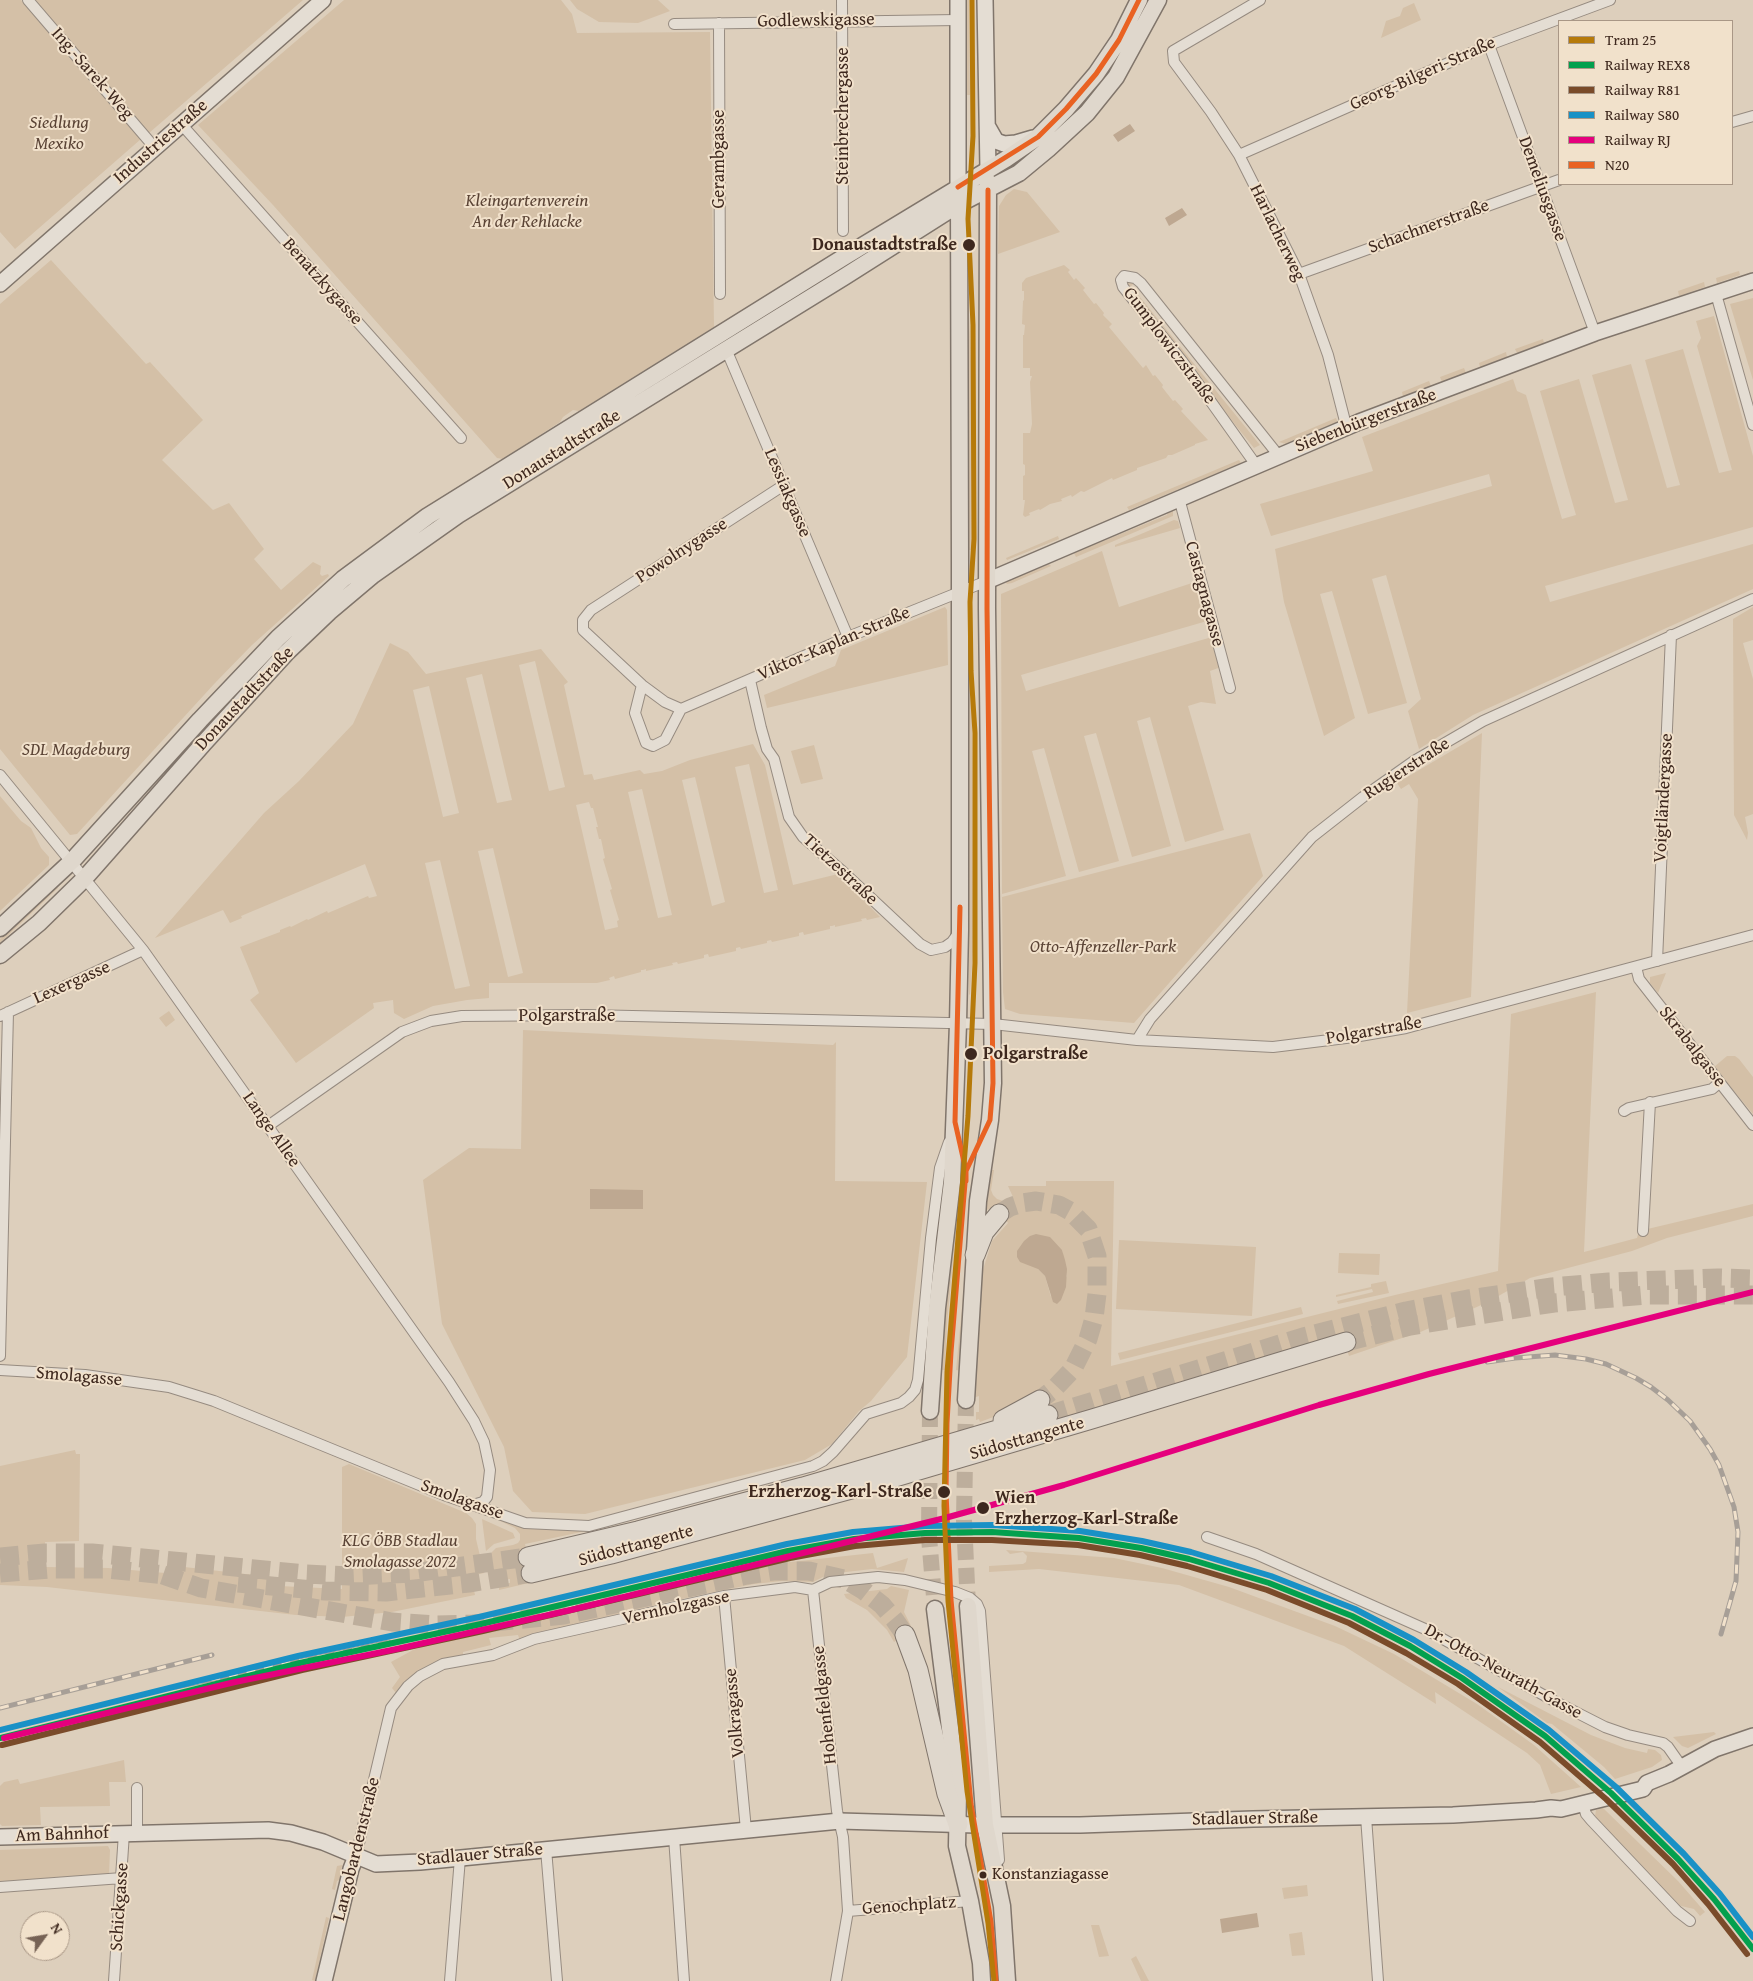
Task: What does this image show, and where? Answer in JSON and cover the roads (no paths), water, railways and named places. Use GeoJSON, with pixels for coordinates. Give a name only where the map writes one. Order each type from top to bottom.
{"type":"FeatureCollection","features":[{"type":"Feature","properties":{"kind":"highway"},"geometry":{"type":"LineString","coordinates":[[975,1255],[984,1232],[999,1214]]}},
{"type":"Feature","properties":{"kind":"highway","name":"Südosttangente"},"geometry":{"type":"LineString","coordinates":[[1044,1408],[989,1433],[530,1565],[610,1554],[888,1479],[1092,1420],[1346,1342]]}},
{"type":"Feature","properties":{"kind":"highway"},"geometry":{"type":"LineString","coordinates":[[904,1635],[918,1670],[947,1794],[958,1824]]}},
{"type":"Feature","properties":{"kind":"main road","name":"Donaustadtstraße"},"geometry":{"type":"LineString","coordinates":[[0,928],[72,861],[200,720],[278,638],[321,597],[360,565],[428,516],[988,170],[1038,137],[1066,109],[1096,74],[1119,40],[1139,0]]}},
{"type":"Feature","properties":{"kind":"main road","name":"Donaustadtstraße"},"geometry":{"type":"LineString","coordinates":[[0,955],[40,923],[84,879],[287,652],[329,612],[374,575],[458,515],[959,204],[988,190],[1033,162],[1087,113],[1116,77],[1158,0]]}},
{"type":"Feature","properties":{"kind":"main road"},"geometry":{"type":"LineString","coordinates":[[966,1400],[978,1201],[991,1111],[993,1083],[987,581],[988,170]]}},
{"type":"Feature","properties":{"kind":"main road"},"geometry":{"type":"LineString","coordinates":[[930,1411],[937,1308],[952,1182],[958,1024],[960,930],[960,564],[958,187]]}},
{"type":"Feature","properties":{"kind":"main road"},"geometry":{"type":"LineString","coordinates":[[935,1609],[958,1792],[957,1846],[970,1901],[981,1963],[982,1981]]}},
{"type":"Feature","properties":{"kind":"main road"},"geometry":{"type":"LineString","coordinates":[[974,1609],[991,1825],[1002,1906],[1007,1981]]}},
{"type":"Feature","properties":{"kind":"street","name":"Ing.-Sarek-Weg"},"geometry":{"type":"LineString","coordinates":[[28,0],[155,148]]}},
{"type":"Feature","properties":{"kind":"street","name":"Industriestraße"},"geometry":{"type":"LineString","coordinates":[[0,284],[323,0]]}},
{"type":"Feature","properties":{"kind":"street","name":"Steinbrechergasse"},"geometry":{"type":"LineString","coordinates":[[842,0],[843,231]]}},
{"type":"Feature","properties":{"kind":"street"},"geometry":{"type":"LineString","coordinates":[[958,0],[958,187]]}},
{"type":"Feature","properties":{"kind":"street"},"geometry":{"type":"LineString","coordinates":[[985,0],[988,170]]}},
{"type":"Feature","properties":{"kind":"street","name":"Harlacherweg"},"geometry":{"type":"LineString","coordinates":[[1260,0],[1173,51],[1174,62],[1212,112],[1239,155],[1299,274],[1328,355],[1347,428]]}},
{"type":"Feature","properties":{"kind":"street","name":"Georg-Bilgeri-Straße"},"geometry":{"type":"LineString","coordinates":[[1239,155],[1489,45],[1610,0]]}},
{"type":"Feature","properties":{"kind":"street","name":"Godlewskigasse"},"geometry":{"type":"LineString","coordinates":[[674,24],[842,20],[958,20]]}},
{"type":"Feature","properties":{"kind":"street","name":"Gerambgasse"},"geometry":{"type":"LineString","coordinates":[[719,23],[720,294]]}},
{"type":"Feature","properties":{"kind":"street","name":"Demeliusgasse"},"geometry":{"type":"LineString","coordinates":[[1489,45],[1596,333]]}},
{"type":"Feature","properties":{"kind":"street"},"geometry":{"type":"LineString","coordinates":[[1733,122],[1753,116]]}},
{"type":"Feature","properties":{"kind":"street","name":"Benatzkygasse"},"geometry":{"type":"LineString","coordinates":[[182,125],[461,438]]}},
{"type":"Feature","properties":{"kind":"street"},"geometry":{"type":"LineString","coordinates":[[987,126],[996,141],[1004,144],[1038,137]]}},
{"type":"Feature","properties":{"kind":"street","name":"Schachnerstraße"},"geometry":{"type":"LineString","coordinates":[[1299,274],[1558,180]]}},
{"type":"Feature","properties":{"kind":"street","name":"Gumplowiczstraße"},"geometry":{"type":"LineString","coordinates":[[1256,465],[1182,361],[1123,287],[1121,280],[1124,276],[1135,278],[1141,283],[1279,456]]}},
{"type":"Feature","properties":{"kind":"street","name":"Siebenbürgerstraße"},"geometry":{"type":"LineString","coordinates":[[987,581],[1359,422],[1596,333],[1753,281]]}},
{"type":"Feature","properties":{"kind":"street"},"geometry":{"type":"LineString","coordinates":[[1716,294],[1753,425]]}},
{"type":"Feature","properties":{"kind":"street","name":"Lessiakgasse"},"geometry":{"type":"LineString","coordinates":[[726,349],[848,637]]}},
{"type":"Feature","properties":{"kind":"street","name":"Powolnygasse"},"geometry":{"type":"LineString","coordinates":[[642,685],[583,630],[583,620],[591,610],[784,485]]}},
{"type":"Feature","properties":{"kind":"street","name":"Castagnagasse"},"geometry":{"type":"LineString","coordinates":[[1179,498],[1230,688]]}},
{"type":"Feature","properties":{"kind":"street","name":"Viktor-Kaplan-Straße"},"geometry":{"type":"LineString","coordinates":[[681,709],[848,637],[987,581]]}},
{"type":"Feature","properties":{"kind":"street","name":"Rugierstraße"},"geometry":{"type":"LineString","coordinates":[[1136,1040],[1150,1019],[1312,837],[1363,796],[1414,761],[1483,721],[1753,599]]}},
{"type":"Feature","properties":{"kind":"street","name":"Voigtländergasse"},"geometry":{"type":"LineString","coordinates":[[1657,961],[1672,635]]}},
{"type":"Feature","properties":{"kind":"street","name":"Tietzestraße"},"geometry":{"type":"LineString","coordinates":[[750,680],[761,728],[767,749],[774,759],[788,817],[803,838],[920,944],[931,950],[945,947],[952,942],[960,930]]}},
{"type":"Feature","properties":{"kind":"street"},"geometry":{"type":"LineString","coordinates":[[642,685],[665,702],[681,709],[665,740],[653,746],[646,743],[635,713],[642,685]]}},
{"type":"Feature","properties":{"kind":"street","name":"Lange Allee"},"geometry":{"type":"LineString","coordinates":[[0,775],[143,950],[474,1421],[484,1442],[490,1470],[487,1497],[483,1502],[476,1504]]}},
{"type":"Feature","properties":{"kind":"street","name":"Polgarstraße"},"geometry":{"type":"LineString","coordinates":[[268,1126],[402,1032],[431,1021],[462,1016],[587,1015],[992,1024],[1136,1040],[1273,1047],[1354,1037],[1406,1028],[1753,935]]}},
{"type":"Feature","properties":{"kind":"street","name":"Lexergasse"},"geometry":{"type":"LineString","coordinates":[[4,1014],[143,950]]}},
{"type":"Feature","properties":{"kind":"street","name":"Skrabalgasse"},"geometry":{"type":"LineString","coordinates":[[1636,967],[1639,979],[1753,1125]]}},
{"type":"Feature","properties":{"kind":"street"},"geometry":{"type":"LineString","coordinates":[[0,1356],[4,1014]]}},
{"type":"Feature","properties":{"kind":"street"},"geometry":{"type":"LineString","coordinates":[[1624,1111],[1650,1102],[1712,1089],[1719,1083]]}},
{"type":"Feature","properties":{"kind":"street"},"geometry":{"type":"LineString","coordinates":[[1642,1231],[1650,1102]]}},
{"type":"Feature","properties":{"kind":"street","name":"Smolagasse"},"geometry":{"type":"LineString","coordinates":[[0,1370],[85,1375],[169,1386],[214,1401],[434,1490],[525,1522],[589,1526],[812,1466],[833,1452],[866,1414],[901,1403],[909,1398],[915,1390],[918,1380],[925,1288],[940,1168],[955,1122]]}},
{"type":"Feature","properties":{"kind":"street","name":"Dr.-Otto-Neurath-Gasse"},"geometry":{"type":"LineString","coordinates":[[1207,1537],[1256,1554],[1425,1629],[1605,1727],[1628,1735],[1663,1743],[1682,1767]]}},
{"type":"Feature","properties":{"kind":"street","name":"Vernholzgasse"},"geometry":{"type":"LineString","coordinates":[[389,1716],[391,1708],[408,1686],[420,1676],[443,1664],[493,1656],[534,1640],[724,1596],[795,1586],[813,1590],[830,1582],[878,1577],[905,1580],[970,1598],[977,1604],[974,1609]]}},
{"type":"Feature","properties":{"kind":"street","name":"Hohenfeldgasse"},"geometry":{"type":"LineString","coordinates":[[813,1590],[837,1812],[840,1820]]}},
{"type":"Feature","properties":{"kind":"street","name":"Volkragasse"},"geometry":{"type":"LineString","coordinates":[[724,1596],[746,1830]]}},
{"type":"Feature","properties":{"kind":"street","name":"Langobardenstraße"},"geometry":{"type":"LineString","coordinates":[[324,1981],[389,1716]]}},
{"type":"Feature","properties":{"kind":"street","name":"Stadlauer Straße"},"geometry":{"type":"LineString","coordinates":[[958,1824],[1075,1825],[1476,1814],[1551,1808],[1561,1809],[1643,1789],[1647,1783],[1715,1749],[1753,1736]]}},
{"type":"Feature","properties":{"kind":"street","name":"Stadlauer Straße"},"geometry":{"type":"LineString","coordinates":[[1551,1808],[1559,1801],[1640,1781],[1647,1783]]}},
{"type":"Feature","properties":{"kind":"street"},"geometry":{"type":"LineString","coordinates":[[130,1833],[137,1788]]}},
{"type":"Feature","properties":{"kind":"street"},"geometry":{"type":"LineString","coordinates":[[1583,1804],[1586,1814],[1591,1820],[1677,1911],[1690,1921]]}},
{"type":"Feature","properties":{"kind":"street"},"geometry":{"type":"LineString","coordinates":[[1366,1817],[1378,1981]]}},
{"type":"Feature","properties":{"kind":"street"},"geometry":{"type":"LineString","coordinates":[[840,1820],[958,1824]]}},
{"type":"Feature","properties":{"kind":"street","name":"Stadlauer Straße"},"geometry":{"type":"LineString","coordinates":[[130,1833],[268,1830],[291,1833],[323,1842],[376,1864],[460,1858],[840,1820]]}},
{"type":"Feature","properties":{"kind":"street","name":"Genochplatz"},"geometry":{"type":"LineString","coordinates":[[840,1820],[848,1911],[970,1901]]}},
{"type":"Feature","properties":{"kind":"street","name":"Am Bahnhof"},"geometry":{"type":"LineString","coordinates":[[0,1837],[130,1833]]}},
{"type":"Feature","properties":{"kind":"street","name":"Schickgasse"},"geometry":{"type":"LineString","coordinates":[[114,1981],[122,1878],[130,1833]]}},
{"type":"Feature","properties":{"kind":"street"},"geometry":{"type":"LineString","coordinates":[[674,1836],[684,1981]]}},
{"type":"Feature","properties":{"kind":"street"},"geometry":{"type":"LineString","coordinates":[[546,1849],[557,1981]]}},
{"type":"Feature","properties":{"kind":"street"},"geometry":{"type":"LineString","coordinates":[[450,1981],[460,1858]]}},
{"type":"Feature","properties":{"kind":"street"},"geometry":{"type":"LineString","coordinates":[[0,1886],[122,1878]]}},
{"type":"Feature","properties":{"kind":"street"},"geometry":{"type":"LineString","coordinates":[[836,1981],[848,1911]]}},
{"type":"Feature","properties":{"kind":"tunnel"},"geometry":{"type":"LineString","coordinates":[[999,1214],[1010,1207],[1022,1203],[1036,1201],[1059,1205],[1070,1211],[1088,1229],[1097,1256],[1097,1294],[1094,1318],[1088,1339],[1073,1369],[1054,1389],[1040,1400]]}},
{"type":"Feature","properties":{"kind":"tunnel"},"geometry":{"type":"LineString","coordinates":[[1048,1415],[1303,1337],[1406,1311],[1468,1299],[1552,1287],[1609,1282],[1718,1278],[1753,1279]]}},
{"type":"Feature","properties":{"kind":"tunnel"},"geometry":{"type":"LineString","coordinates":[[1346,1342],[1410,1326],[1554,1303],[1647,1295],[1753,1295]]}},
{"type":"Feature","properties":{"kind":"tunnel"},"geometry":{"type":"LineString","coordinates":[[966,1400],[964,1520],[968,1606]]}},
{"type":"Feature","properties":{"kind":"tunnel"},"geometry":{"type":"LineString","coordinates":[[930,1411],[929,1537],[935,1609]]}},
{"type":"Feature","properties":{"kind":"tunnel"},"geometry":{"type":"LineString","coordinates":[[0,1557],[45,1553],[92,1553],[306,1574],[350,1576],[413,1573],[528,1557]]}},
{"type":"Feature","properties":{"kind":"tunnel"},"geometry":{"type":"LineString","coordinates":[[0,1573],[49,1569],[107,1569],[176,1576]]}},
{"type":"Feature","properties":{"kind":"tunnel"},"geometry":{"type":"LineString","coordinates":[[163,1575],[201,1588],[392,1622],[435,1625],[473,1624],[564,1615],[747,1575],[773,1571],[809,1571],[844,1579],[863,1590],[882,1605],[905,1635]]}},
{"type":"Feature","properties":{"kind":"tunnel"},"geometry":{"type":"LineString","coordinates":[[238,1583],[325,1591],[386,1592],[469,1583],[531,1573]]}},
{"type":"Feature","properties":{"kind":"railway"},"geometry":{"type":"LineString","coordinates":[[1487,1362],[1555,1355],[1606,1364],[1651,1387],[1690,1421],[1719,1465],[1734,1507],[1738,1532],[1736,1581],[1721,1634]]}},
{"type":"Feature","properties":{"kind":"railway"},"geometry":{"type":"LineString","coordinates":[[176,1687],[389,1642]]}},
{"type":"Feature","properties":{"kind":"railway"},"geometry":{"type":"LineString","coordinates":[[0,1708],[212,1655]]}},
{"type":"Feature","properties":{"kind":"tram line","name":"25"},"geometry":{"type":"LineString","coordinates":[[972,0],[973,136],[968,219],[973,325],[974,539],[970,602],[971,671],[975,733],[975,963],[968,1116],[947,1372],[944,1506],[948,1601],[967,1791],[988,1923],[994,1981]]}},
{"type":"Feature","properties":{"kind":"rail line","name":"RJ"},"geometry":{"type":"LineString","coordinates":[[4,1738],[235,1682],[397,1649],[571,1610],[945,1518],[1064,1485],[1319,1405],[1429,1374],[1753,1292]]}},
{"type":"Feature","properties":{"kind":"rail line","name":"S80"},"geometry":{"type":"LineString","coordinates":[[0,1730],[298,1656],[479,1617],[787,1544],[853,1532],[925,1526],[993,1525],[1080,1531],[1142,1541],[1191,1552],[1271,1576],[1355,1609],[1414,1640],[1466,1672],[1549,1730],[1616,1787],[1684,1854],[1720,1894],[1753,1937]]}},
{"type":"Feature","properties":{"kind":"rail line","name":"REX8"},"geometry":{"type":"LineString","coordinates":[[0,1738],[300,1663],[481,1624],[788,1551],[854,1539],[925,1533],[992,1532],[1079,1538],[1141,1548],[1189,1559],[1269,1583],[1352,1616],[1410,1646],[1462,1678],[1545,1736],[1611,1793],[1678,1859],[1714,1899],[1753,1949]]}},
{"type":"Feature","properties":{"kind":"rail line","name":"R81"},"geometry":{"type":"LineString","coordinates":[[2,1745],[302,1670],[483,1631],[790,1558],[855,1546],[925,1540],[992,1540],[1078,1545],[1140,1555],[1187,1566],[1267,1590],[1349,1623],[1406,1653],[1458,1684],[1540,1742],[1606,1799],[1673,1864],[1708,1904],[1747,1954]]}},
{"type":"Feature","properties":{"kind":"place","name":"Donaustadtstraße"},"geometry":{"type":"Point","coordinates":[969,245]}},
{"type":"Feature","properties":{"kind":"place","name":"Polgarstraße"},"geometry":{"type":"Point","coordinates":[971,1054]}},
{"type":"Feature","properties":{"kind":"place","name":"Erzherzog-Karl-Straße"},"geometry":{"type":"Point","coordinates":[944,1492]}},
{"type":"Feature","properties":{"kind":"place","name":"Wien Erzherzog-Karl-Straße"},"geometry":{"type":"Point","coordinates":[983,1508]}},
{"type":"Feature","properties":{"kind":"place","name":"Konstanziagasse"},"geometry":{"type":"Point","coordinates":[983,1875]}},
{"type":"Feature","properties":{"kind":"park label","name":"Siedlung Mexiko"},"geometry":{"type":"Point","coordinates":[59,133]}},
{"type":"Feature","properties":{"kind":"park label","name":"Kleingartenverein An der Rehlacke"},"geometry":{"type":"Point","coordinates":[527,211]}},
{"type":"Feature","properties":{"kind":"park label","name":"SDL Magdeburg"},"geometry":{"type":"Point","coordinates":[76,750]}},
{"type":"Feature","properties":{"kind":"park label","name":"Otto-Affenzeller-Park"},"geometry":{"type":"Point","coordinates":[1103,947]}},
{"type":"Feature","properties":{"kind":"park label","name":"KLG ÖBB Stadlau Smolagasse 2072"},"geometry":{"type":"Point","coordinates":[400,1551]}}]}
